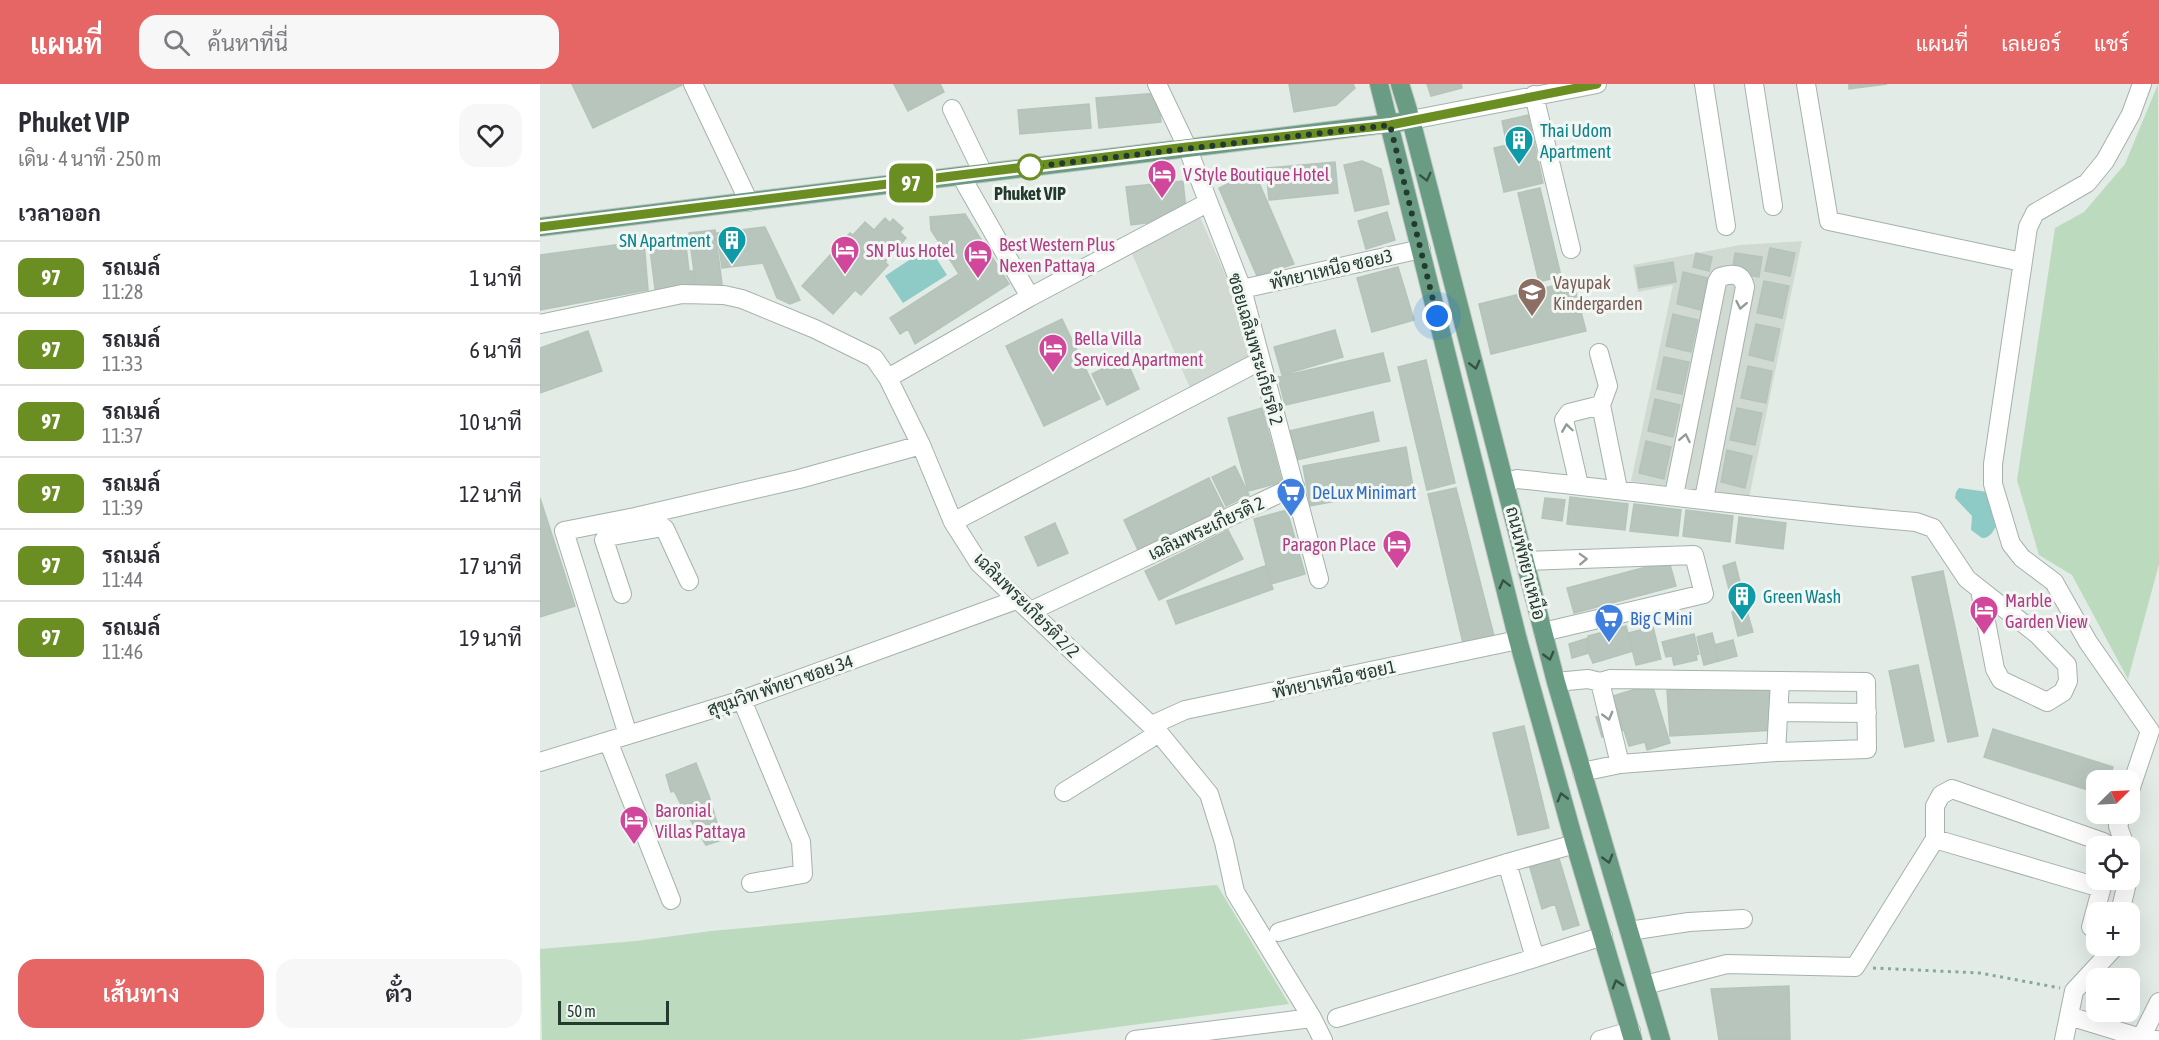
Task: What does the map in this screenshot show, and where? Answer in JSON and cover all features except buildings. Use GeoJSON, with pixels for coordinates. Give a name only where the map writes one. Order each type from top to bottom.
{"type":"FeatureCollection","features":[{"type":"Feature","properties":{"kind":"main road","name":"ถนนพัทยาเหนือ"},"geometry":{"type":"LineString","coordinates":[[1379,84],[1518,640],[1575,844],[1632,1035]]}},
{"type":"Feature","properties":{"kind":"main road","name":"ถนนพัทยาเหนือ"},"geometry":{"type":"LineString","coordinates":[[1400,84],[1556,682],[1661,1040]]}},
{"type":"Feature","properties":{"kind":"main road"},"geometry":{"type":"LineString","coordinates":[[540,227],[961,177],[1187,147],[1390,125],[1411,120]]}},
{"type":"Feature","properties":{"kind":"street"},"geometry":{"type":"LineString","coordinates":[[693,84],[749,202]]}},
{"type":"Feature","properties":{"kind":"street","name":"ซอยเฉลิมพระเกียรติ 2"},"geometry":{"type":"LineString","coordinates":[[1156,84],[1187,147],[1242,289],[1294,486]]}},
{"type":"Feature","properties":{"kind":"street"},"geometry":{"type":"LineString","coordinates":[[1411,120],[1521,93],[1597,84]]}},
{"type":"Feature","properties":{"kind":"street"},"geometry":{"type":"LineString","coordinates":[[1704,84],[1726,226]]}},
{"type":"Feature","properties":{"kind":"street"},"geometry":{"type":"LineString","coordinates":[[1754,84],[1773,206]]}},
{"type":"Feature","properties":{"kind":"street"},"geometry":{"type":"LineString","coordinates":[[1806,84],[1829,221],[2022,262]]}},
{"type":"Feature","properties":{"kind":"street"},"geometry":{"type":"LineString","coordinates":[[2138,770],[2154,731],[2088,642],[2054,582],[2022,558],[2011,544],[1993,484],[1993,464],[2028,227],[2035,213],[2087,183],[2105,160],[2131,114],[2142,84]]}},
{"type":"Feature","properties":{"kind":"street"},"geometry":{"type":"LineString","coordinates":[[1521,93],[1570,249]]}},
{"type":"Feature","properties":{"kind":"street"},"geometry":{"type":"LineString","coordinates":[[952,109],[983,173]]}},
{"type":"Feature","properties":{"kind":"street"},"geometry":{"type":"LineString","coordinates":[[961,177],[1030,297]]}},
{"type":"Feature","properties":{"kind":"street"},"geometry":{"type":"LineString","coordinates":[[888,378],[1030,297],[1207,203]]}},
{"type":"Feature","properties":{"kind":"street","name":"พัทยาเหนือ ซอย3"},"geometry":{"type":"LineString","coordinates":[[1242,289],[1421,249]]}},
{"type":"Feature","properties":{"kind":"street"},"geometry":{"type":"LineString","coordinates":[[1674,495],[1714,291],[1720,277],[1728,274],[1739,276],[1745,287],[1704,499]]}},
{"type":"Feature","properties":{"kind":"street","name":"เฉลิมพระเกียรติ 2/2"},"geometry":{"type":"LineString","coordinates":[[540,324],[682,294],[724,294],[815,329],[874,358],[888,378],[921,445],[953,522],[979,563],[1156,729],[1209,794],[1224,842],[1235,892],[1323,1040]]}},
{"type":"Feature","properties":{"kind":"street"},"geometry":{"type":"LineString","coordinates":[[1599,353],[1608,386],[1601,405],[1618,489]]}},
{"type":"Feature","properties":{"kind":"street"},"geometry":{"type":"LineString","coordinates":[[953,522],[1260,361]]}},
{"type":"Feature","properties":{"kind":"street"},"geometry":{"type":"LineString","coordinates":[[1579,486],[1564,420],[1569,413],[1601,405]]}},
{"type":"Feature","properties":{"kind":"street"},"geometry":{"type":"LineString","coordinates":[[622,594],[604,540],[607,537],[637,524],[921,445]]}},
{"type":"Feature","properties":{"kind":"street"},"geometry":{"type":"LineString","coordinates":[[1505,483],[1517,479],[1618,489],[1787,511],[1916,522],[1933,528],[1966,579],[2038,635],[2067,665],[2068,681],[2063,692],[2047,702],[2001,680],[1995,669],[1980,590]]}},
{"type":"Feature","properties":{"kind":"street"},"geometry":{"type":"LineString","coordinates":[[1294,486],[1319,579]]}},
{"type":"Feature","properties":{"kind":"street","name":"เฉลิมพระเกียรติ 2"},"geometry":{"type":"LineString","coordinates":[[1031,611],[1294,486]]}},
{"type":"Feature","properties":{"kind":"street"},"geometry":{"type":"LineString","coordinates":[[628,735],[564,531],[637,524],[663,527],[666,529],[689,582]]}},
{"type":"Feature","properties":{"kind":"street"},"geometry":{"type":"LineString","coordinates":[[1525,561],[1694,555],[1697,564],[1704,594],[1543,632]]}},
{"type":"Feature","properties":{"kind":"street","name":"สุขุมวิท พัทยา ซอย 34"},"geometry":{"type":"LineString","coordinates":[[540,762],[742,700],[1016,600]]}},
{"type":"Feature","properties":{"kind":"street","name":"พัทยาเหนือ ซอย1"},"geometry":{"type":"LineString","coordinates":[[1064,792],[1185,710],[1518,640]]}},
{"type":"Feature","properties":{"kind":"street"},"geometry":{"type":"LineString","coordinates":[[1556,682],[1588,679],[1599,682],[1610,679],[1866,682],[1867,749],[1776,752],[1620,764],[1582,772]]}},
{"type":"Feature","properties":{"kind":"street"},"geometry":{"type":"LineString","coordinates":[[1776,752],[1780,681]]}},
{"type":"Feature","properties":{"kind":"street"},"geometry":{"type":"LineString","coordinates":[[1599,682],[1620,764]]}},
{"type":"Feature","properties":{"kind":"street"},"geometry":{"type":"LineString","coordinates":[[742,700],[801,842],[803,874],[751,883]]}},
{"type":"Feature","properties":{"kind":"street"},"geometry":{"type":"LineString","coordinates":[[1778,712],[1867,713]]}},
{"type":"Feature","properties":{"kind":"street"},"geometry":{"type":"LineString","coordinates":[[608,741],[671,900]]}},
{"type":"Feature","properties":{"kind":"street"},"geometry":{"type":"LineString","coordinates":[[1645,985],[1727,964],[1855,967],[1935,839],[1935,806],[1941,795],[1952,789],[2086,836]]}},
{"type":"Feature","properties":{"kind":"street"},"geometry":{"type":"LineString","coordinates":[[1935,839],[2086,879]]}},
{"type":"Feature","properties":{"kind":"street"},"geometry":{"type":"LineString","coordinates":[[1279,932],[1575,844]]}},
{"type":"Feature","properties":{"kind":"street"},"geometry":{"type":"LineString","coordinates":[[1506,863],[1535,958]]}},
{"type":"Feature","properties":{"kind":"street"},"geometry":{"type":"LineString","coordinates":[[1629,931],[1689,922],[1743,919]]}},
{"type":"Feature","properties":{"kind":"street"},"geometry":{"type":"LineString","coordinates":[[1337,1018],[1602,936]]}},
{"type":"Feature","properties":{"kind":"street"},"geometry":{"type":"LineString","coordinates":[[2064,1040],[2074,991],[2106,956]]}},
{"type":"Feature","properties":{"kind":"street"},"geometry":{"type":"LineString","coordinates":[[2069,1016],[2149,1039],[2159,1002]]}},
{"type":"Feature","properties":{"kind":"street"},"geometry":{"type":"LineString","coordinates":[[1135,1040],[1312,1018]]}},
{"type":"Feature","properties":{"kind":"street"},"geometry":{"type":"LineString","coordinates":[[1600,1040],[1632,1035]]}},
{"type":"Feature","properties":{"kind":"path"},"geometry":{"type":"LineString","coordinates":[[1855,967],[1980,973],[2074,991]]}},
{"type":"Feature","properties":{"kind":"shaded area"},"geometry":{"type":"Polygon","coordinates":[[[1198,212],[1237,302],[1249,359],[1190,388],[1130,249],[1198,212]]]}},
{"type":"Feature","properties":{"kind":"shaded area"},"geometry":{"type":"Polygon","coordinates":[[[1802,241],[1749,498],[1631,481],[1673,285],[1638,292],[1633,265],[1740,245],[1802,241]]]}},
{"type":"Feature","properties":{"kind":"green space"},"geometry":{"type":"Polygon","coordinates":[[[2158,84],[2159,564],[2128,679],[2072,575],[2039,555],[2017,480],[2055,228],[2084,212],[2125,164],[2158,84]]]}},
{"type":"Feature","properties":{"kind":"green space"},"geometry":{"type":"Polygon","coordinates":[[[1217,885],[1289,1004],[1020,1040],[542,1040],[540,949],[636,941],[711,931],[1217,885]]]}},
{"type":"Feature","properties":{"kind":"water"},"geometry":{"type":"Polygon","coordinates":[[[929,247],[947,275],[903,303],[885,276],[929,247]]]}},
{"type":"Feature","properties":{"kind":"water"},"geometry":{"type":"Polygon","coordinates":[[[1959,488],[1988,492],[1998,523],[1988,537],[1982,538],[1971,530],[1972,516],[1955,498],[1959,488]]]}},
{"type":"Feature","properties":{"kind":"bus line","name":"97"},"geometry":{"type":"LineString","coordinates":[[540,227],[961,177],[1187,147],[1390,125],[1597,84]]}},
{"type":"Feature","properties":{"kind":"place","name":"Thai Udom Apartment"},"geometry":{"type":"Point","coordinates":[1519,166]}},
{"type":"Feature","properties":{"kind":"place","name":"Phuket VIP"},"geometry":{"type":"Point","coordinates":[1030,167]}},
{"type":"Feature","properties":{"kind":"place","name":"V Style Boutique Hotel"},"geometry":{"type":"Point","coordinates":[1162,200]}},
{"type":"Feature","properties":{"kind":"place","name":"SN Apartment"},"geometry":{"type":"Point","coordinates":[732,266]}},
{"type":"Feature","properties":{"kind":"place","name":"SN Plus Hotel"},"geometry":{"type":"Point","coordinates":[845,276]}},
{"type":"Feature","properties":{"kind":"place","name":"Best Western Plus Nexen Pattaya"},"geometry":{"type":"Point","coordinates":[978,280]}},
{"type":"Feature","properties":{"kind":"place","name":"Vayupak Kindergarden"},"geometry":{"type":"Point","coordinates":[1532,318]}},
{"type":"Feature","properties":{"kind":"place","name":"Bella Villa Serviced Apartment"},"geometry":{"type":"Point","coordinates":[1053,374]}},
{"type":"Feature","properties":{"kind":"place","name":"DeLux Minimart"},"geometry":{"type":"Point","coordinates":[1291,518]}},
{"type":"Feature","properties":{"kind":"place","name":"Paragon Place"},"geometry":{"type":"Point","coordinates":[1397,570]}},
{"type":"Feature","properties":{"kind":"place","name":"Green Wash"},"geometry":{"type":"Point","coordinates":[1742,622]}},
{"type":"Feature","properties":{"kind":"place","name":"Marble Garden View"},"geometry":{"type":"Point","coordinates":[1984,636]}},
{"type":"Feature","properties":{"kind":"place","name":"Big C Mini"},"geometry":{"type":"Point","coordinates":[1609,644]}},
{"type":"Feature","properties":{"kind":"place","name":"Baronial Villas Pattaya"},"geometry":{"type":"Point","coordinates":[634,846]}},
{"type":"Feature","properties":{"kind":"route"},"geometry":{"type":"LineString","coordinates":[[1030,167],[1390,125],[1437,316]]}}]}
